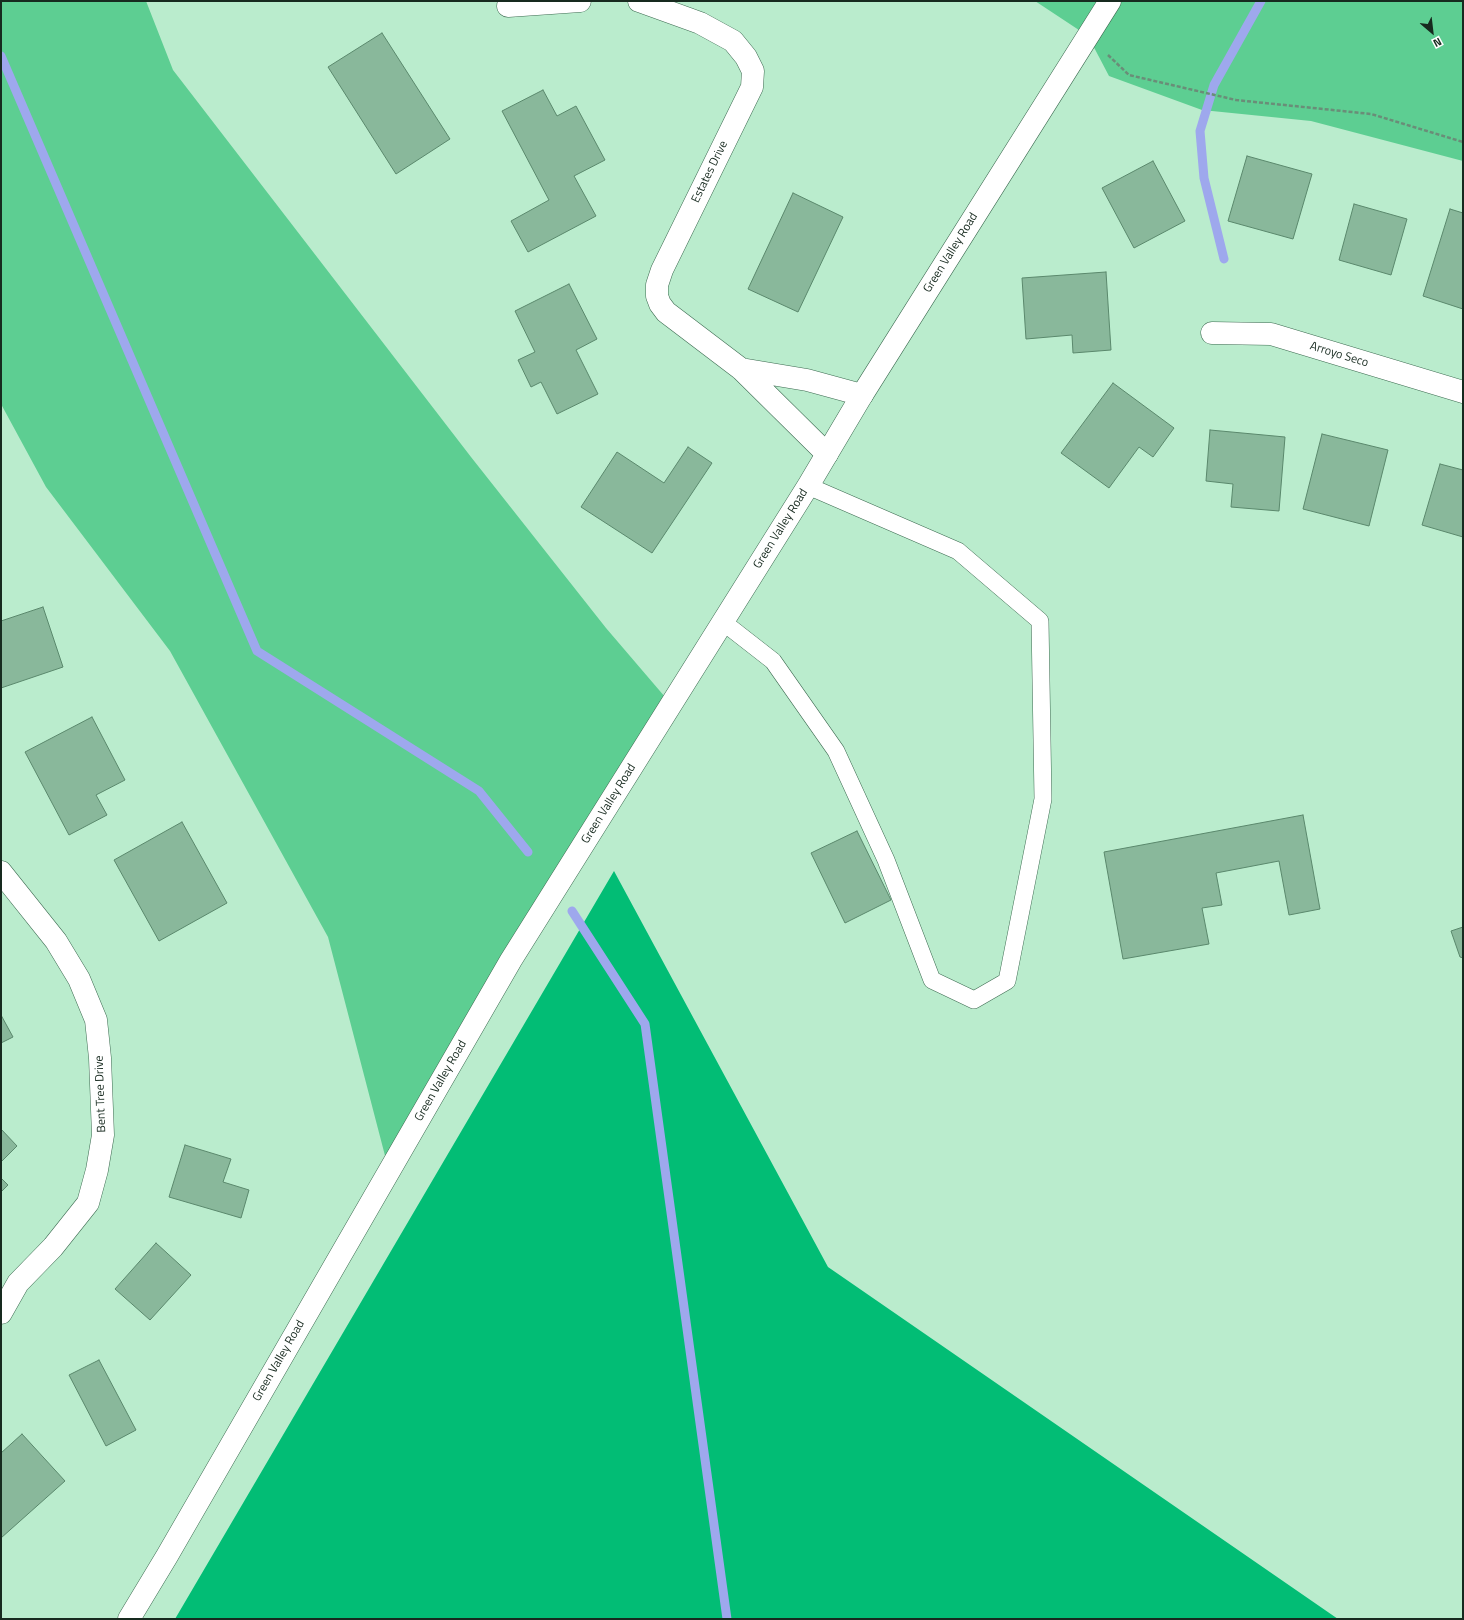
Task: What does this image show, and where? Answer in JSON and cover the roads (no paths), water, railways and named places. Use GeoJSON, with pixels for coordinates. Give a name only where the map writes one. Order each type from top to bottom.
{"type":"FeatureCollection","features":[{"type":"Feature","properties":{"kind":"street"},"geometry":{"type":"LineString","coordinates":[[508,6],[580,1]]}},
{"type":"Feature","properties":{"kind":"street","name":"Estates Drive"},"geometry":{"type":"LineString","coordinates":[[639,1],[700,22],[732,41],[746,57],[753,71],[752,87],[662,270],[657,285],[657,296],[660,304],[666,312],[741,369],[827,454]]}},
{"type":"Feature","properties":{"kind":"street","name":"Green Valley Road"},"geometry":{"type":"LineString","coordinates":[[129,1619],[512,960],[808,486],[862,395],[1110,1]]}},
{"type":"Feature","properties":{"kind":"street","name":"Arroyo Seco"},"geometry":{"type":"LineString","coordinates":[[1212,333],[1271,334],[1463,392]]}},
{"type":"Feature","properties":{"kind":"street","name":"Estates Drive"},"geometry":{"type":"LineString","coordinates":[[741,369],[807,380],[862,395]]}},
{"type":"Feature","properties":{"kind":"street","name":"Bent Tree Drive"},"geometry":{"type":"LineString","coordinates":[[1,872],[56,941],[79,979],[96,1020],[100,1058],[103,1135],[97,1170],[88,1203],[54,1247],[18,1283],[1,1313]]}},
{"type":"Feature","properties":{"kind":"lane"},"geometry":{"type":"LineString","coordinates":[[723,622],[773,661],[836,751],[886,860],[932,980],[974,1000],[1008,981],[1043,799],[1040,621],[958,551],[808,486]]}},
{"type":"Feature","properties":{"kind":"waterway"},"geometry":{"type":"LineString","coordinates":[[1224,259],[1204,178],[1200,131],[1214,85],[1261,1]]}},
{"type":"Feature","properties":{"kind":"waterway"},"geometry":{"type":"LineString","coordinates":[[1,56],[257,651],[479,791],[528,852]]}},
{"type":"Feature","properties":{"kind":"waterway"},"geometry":{"type":"LineString","coordinates":[[572,911],[645,1024],[727,1619]]}}]}
